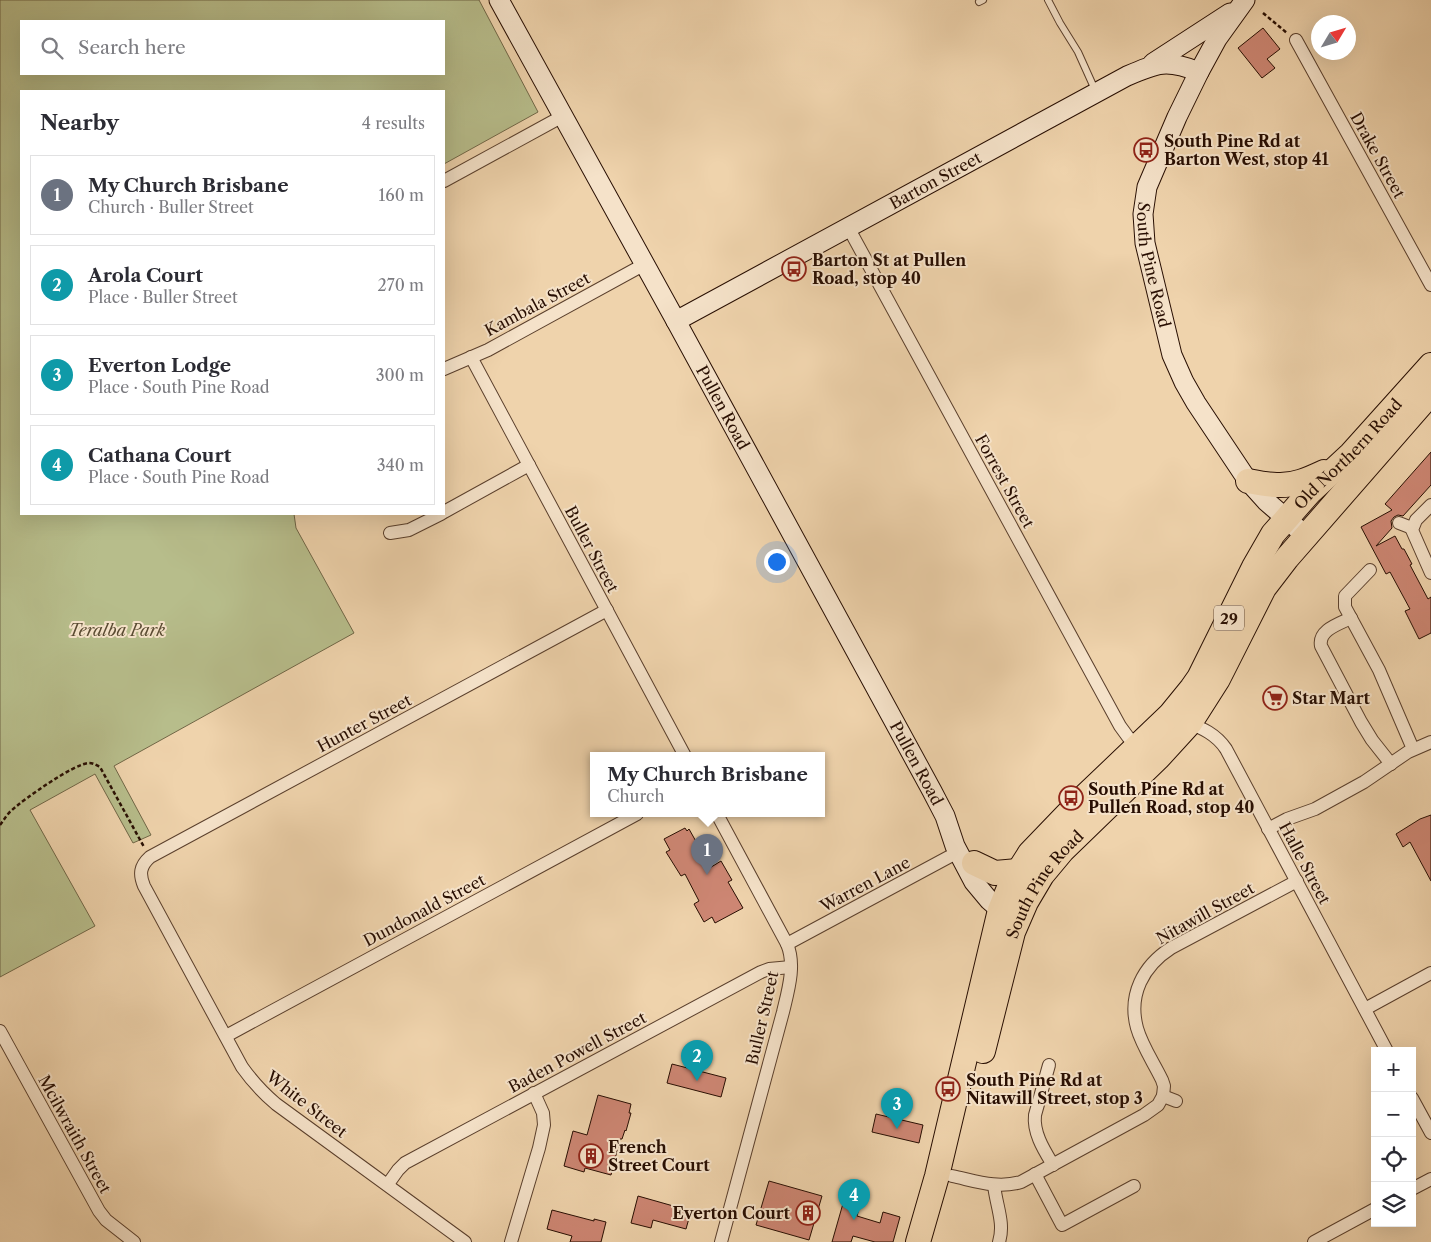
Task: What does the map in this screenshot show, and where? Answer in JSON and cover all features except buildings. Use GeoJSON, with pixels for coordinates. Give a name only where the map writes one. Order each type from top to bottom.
{"type":"FeatureCollection","features":[{"type":"Feature","properties":{"kind":"highway","name":"Old Northern Road"},"geometry":{"type":"LineString","coordinates":[[1285,519],[1309,493],[1351,454],[1431,365]]}},
{"type":"Feature","properties":{"kind":"highway","name":"Old Northern Road"},"geometry":{"type":"LineString","coordinates":[[1306,536],[1431,393]]}},
{"type":"Feature","properties":{"kind":"highway"},"geometry":{"type":"LineString","coordinates":[[1248,481],[1278,485],[1293,484],[1339,466]]}},
{"type":"Feature","properties":{"kind":"highway","name":"South Pine Road"},"geometry":{"type":"LineString","coordinates":[[935,1242],[1009,946],[1010,911],[1035,886],[1052,863],[1158,758],[1180,719],[1192,688],[1199,678],[1254,567],[1273,534],[1285,519]]}},
{"type":"Feature","properties":{"kind":"highway","name":"South Pine Road"},"geometry":{"type":"LineString","coordinates":[[918,1242],[1010,911],[1018,871],[1038,844],[1138,746],[1180,719],[1218,679],[1264,588],[1306,536]]}},
{"type":"Feature","properties":{"kind":"highway"},"geometry":{"type":"LineString","coordinates":[[966,858],[990,872],[1018,871]]}},
{"type":"Feature","properties":{"kind":"street","name":"Pullen Road"},"geometry":{"type":"LineString","coordinates":[[499,0],[945,816],[962,841],[966,858],[1010,911]]}},
{"type":"Feature","properties":{"kind":"street"},"geometry":{"type":"LineString","coordinates":[[1147,67],[1244,2]]}},
{"type":"Feature","properties":{"kind":"street","name":"South Pine Road"},"geometry":{"type":"LineString","coordinates":[[1244,2],[1217,39],[1199,72],[1177,117],[1147,187],[1143,214],[1145,243],[1172,355],[1184,382],[1248,481],[1285,519],[1306,536]]}},
{"type":"Feature","properties":{"kind":"street","name":"Drake Street"},"geometry":{"type":"LineString","coordinates":[[1296,40],[1431,285]]}},
{"type":"Feature","properties":{"kind":"street","name":"Barton Street"},"geometry":{"type":"LineString","coordinates":[[676,321],[1127,76],[1159,64],[1176,64],[1199,72]]}},
{"type":"Feature","properties":{"kind":"street"},"geometry":{"type":"LineString","coordinates":[[445,180],[563,116]]}},
{"type":"Feature","properties":{"kind":"street","name":"Forrest Street"},"geometry":{"type":"LineString","coordinates":[[848,227],[1120,726],[1138,746]]}},
{"type":"Feature","properties":{"kind":"street","name":"Kambala Street"},"geometry":{"type":"LineString","coordinates":[[445,369],[508,339],[645,264]]}},
{"type":"Feature","properties":{"kind":"street","name":"Buller Street"},"geometry":{"type":"LineString","coordinates":[[471,357],[683,752]]}},
{"type":"Feature","properties":{"kind":"street"},"geometry":{"type":"LineString","coordinates":[[445,511],[530,465]]}},
{"type":"Feature","properties":{"kind":"street"},"geometry":{"type":"LineString","coordinates":[[1431,505],[1416,520],[1412,528],[1431,573]]}},
{"type":"Feature","properties":{"kind":"street"},"geometry":{"type":"LineString","coordinates":[[390,533],[409,530],[438,515]]}},
{"type":"Feature","properties":{"kind":"street"},"geometry":{"type":"LineString","coordinates":[[1399,523],[1412,528]]}},
{"type":"Feature","properties":{"kind":"street"},"geometry":{"type":"LineString","coordinates":[[1370,570],[1345,596],[1345,607],[1382,676],[1413,750]]}},
{"type":"Feature","properties":{"kind":"street","name":"Hunter Street"},"geometry":{"type":"LineString","coordinates":[[141,868],[150,857],[607,610]]}},
{"type":"Feature","properties":{"kind":"street"},"geometry":{"type":"LineString","coordinates":[[1351,618],[1322,635],[1321,646],[1361,722],[1372,740],[1391,764]]}},
{"type":"Feature","properties":{"kind":"street","name":"Halle Street"},"geometry":{"type":"LineString","coordinates":[[1180,719],[1207,731],[1223,745],[1385,1047]]}},
{"type":"Feature","properties":{"kind":"street"},"geometry":{"type":"LineString","coordinates":[[1268,829],[1287,819],[1315,810],[1364,782],[1413,750],[1431,742]]}},
{"type":"Feature","properties":{"kind":"street","name":"Dundonald Street"},"geometry":{"type":"LineString","coordinates":[[226,1036],[631,817]]}},
{"type":"Feature","properties":{"kind":"street","name":"Buller Street"},"geometry":{"type":"LineString","coordinates":[[719,817],[791,954],[788,990],[783,1012],[721,1242]]}},
{"type":"Feature","properties":{"kind":"street","name":"Warren Lane"},"geometry":{"type":"LineString","coordinates":[[787,944],[966,858]]}},
{"type":"Feature","properties":{"kind":"street","name":"White Street"},"geometry":{"type":"LineString","coordinates":[[141,868],[140,874],[144,886],[242,1067],[253,1082],[265,1094],[465,1242]]}},
{"type":"Feature","properties":{"kind":"street","name":"Nitawill Street"},"geometry":{"type":"LineString","coordinates":[[1163,1096],[1164,1086],[1162,1080],[1142,1040],[1134,1016],[1137,990],[1144,974],[1154,960],[1171,948],[1296,882]]}},
{"type":"Feature","properties":{"kind":"street","name":"Baden Powell Street"},"geometry":{"type":"LineString","coordinates":[[388,1184],[398,1170],[406,1163],[534,1093],[765,970],[791,967]]}},
{"type":"Feature","properties":{"kind":"street"},"geometry":{"type":"LineString","coordinates":[[1365,1009],[1431,973]]}},
{"type":"Feature","properties":{"kind":"street","name":"Mcilwraith Street"},"geometry":{"type":"LineString","coordinates":[[0,1031],[99,1211],[106,1220],[134,1242]]}},
{"type":"Feature","properties":{"kind":"street"},"geometry":{"type":"LineString","coordinates":[[1049,1065],[1034,1122],[1053,1165]]}},
{"type":"Feature","properties":{"kind":"street"},"geometry":{"type":"LineString","coordinates":[[511,1242],[544,1125],[543,1113],[534,1093]]}},
{"type":"Feature","properties":{"kind":"street"},"geometry":{"type":"LineString","coordinates":[[952,1176],[994,1185],[1014,1184],[1053,1165],[1144,1115],[1158,1105],[1163,1096],[1176,1101]]}},
{"type":"Feature","properties":{"kind":"street"},"geometry":{"type":"LineString","coordinates":[[1416,1105],[1431,1133]]}},
{"type":"Feature","properties":{"kind":"street"},"geometry":{"type":"LineString","coordinates":[[1035,1174],[1062,1225],[1134,1186]]}},
{"type":"Feature","properties":{"kind":"street"},"geometry":{"type":"LineString","coordinates":[[1416,1187],[1431,1178]]}},
{"type":"Feature","properties":{"kind":"street"},"geometry":{"type":"LineString","coordinates":[[994,1185],[1002,1226],[999,1242]]}},
{"type":"Feature","properties":{"kind":"street"},"geometry":{"type":"LineString","coordinates":[[1314,1242],[1371,1211]]}},
{"type":"Feature","properties":{"kind":"lane"},"geometry":{"type":"LineString","coordinates":[[1048,0],[1078,52],[1097,93]]}},
{"type":"Feature","properties":{"kind":"path"},"geometry":{"type":"LineString","coordinates":[[1263,13],[1296,40]]}},
{"type":"Feature","properties":{"kind":"path"},"geometry":{"type":"LineString","coordinates":[[0,825],[11,810],[55,779],[81,765],[95,764],[100,767],[150,857]]}},
{"type":"Feature","properties":{"kind":"green space","name":"Teralba Park"},"geometry":{"type":"Polygon","coordinates":[[[0,0],[479,0],[538,112],[445,163],[445,90],[20,90],[20,515],[294,515],[296,528],[354,633],[114,766],[151,835],[133,843],[95,774],[30,810],[95,926],[0,977],[0,0]]]}},
{"type":"Feature","properties":{"kind":"place","name":"South Pine Rd at Barton West, stop 41"},"geometry":{"type":"Point","coordinates":[1146,150]}},
{"type":"Feature","properties":{"kind":"place","name":"Barton St at Pullen Road, stop 40"},"geometry":{"type":"Point","coordinates":[794,269]}},
{"type":"Feature","properties":{"kind":"place","name":"Star Mart"},"geometry":{"type":"Point","coordinates":[1275,698]}},
{"type":"Feature","properties":{"kind":"place","name":"South Pine Rd at Pullen Road, stop 40"},"geometry":{"type":"Point","coordinates":[1071,798]}},
{"type":"Feature","properties":{"kind":"place","name":"My Church Brisbane"},"geometry":{"type":"Point","coordinates":[707,875]}},
{"type":"Feature","properties":{"kind":"place","name":"Arola Court"},"geometry":{"type":"Point","coordinates":[697,1081]}},
{"type":"Feature","properties":{"kind":"place","name":"South Pine Rd at Nitawill Street, stop 3"},"geometry":{"type":"Point","coordinates":[948,1089]}},
{"type":"Feature","properties":{"kind":"place","name":"Everton Lodge"},"geometry":{"type":"Point","coordinates":[897,1129]}},
{"type":"Feature","properties":{"kind":"place","name":"French Street Court"},"geometry":{"type":"Point","coordinates":[591,1156]}},
{"type":"Feature","properties":{"kind":"place","name":"Everton Court"},"geometry":{"type":"Point","coordinates":[808,1213]}},
{"type":"Feature","properties":{"kind":"place","name":"Cathana Court"},"geometry":{"type":"Point","coordinates":[854,1220]}}]}
